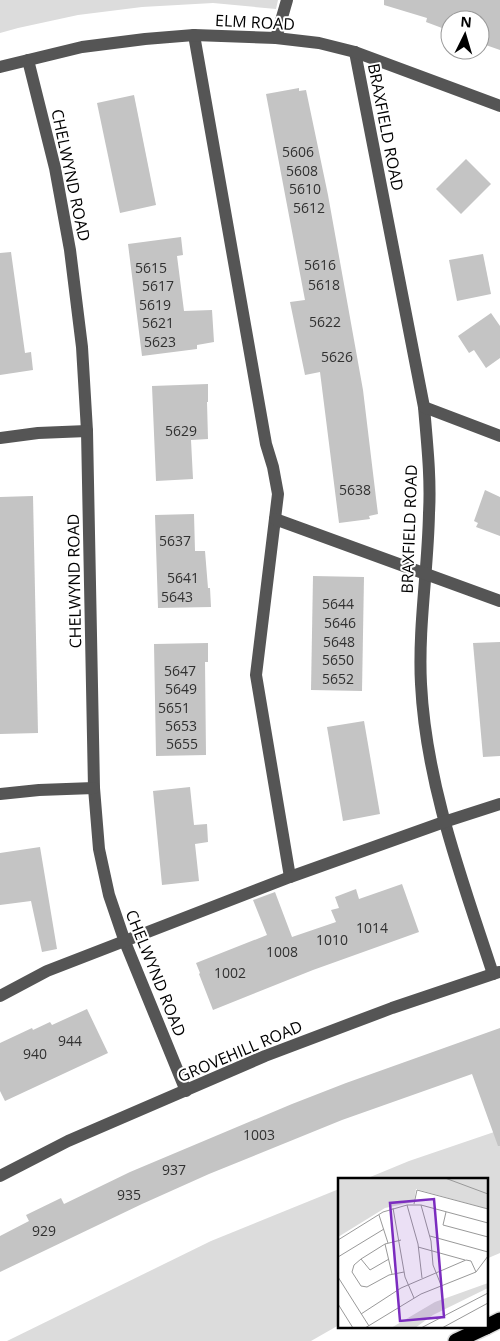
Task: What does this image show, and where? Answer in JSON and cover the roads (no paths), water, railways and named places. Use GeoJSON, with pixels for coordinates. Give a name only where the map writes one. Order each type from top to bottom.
{"type":"FeatureCollection","features":[{"type":"Feature","properties":{"kind":"highway"},"geometry":{"type":"LineString","coordinates":[[488,1326],[500,1320]]}},
{"type":"Feature","properties":{"kind":"highway"},"geometry":{"type":"LineString","coordinates":[[461,1339],[484,1328]]}},
{"type":"Feature","properties":{"kind":"street"},"geometry":{"type":"LineString","coordinates":[[276,38],[287,0]]}},
{"type":"Feature","properties":{"kind":"street"},"geometry":{"type":"LineString","coordinates":[[194,35],[266,444],[278,494],[256,675],[290,877]]}},
{"type":"Feature","properties":{"kind":"street","name":"ELM ROAD"},"geometry":{"type":"LineString","coordinates":[[0,67],[82,47],[145,39],[194,35],[276,38],[320,43],[355,52],[500,106]]}},
{"type":"Feature","properties":{"kind":"street","name":"BRAXFIELD ROAD"},"geometry":{"type":"LineString","coordinates":[[355,52],[424,408],[430,465],[430,514],[421,626],[421,684],[426,742],[444,822],[496,973]]}},
{"type":"Feature","properties":{"kind":"street","name":"CHELWYND ROAD"},"geometry":{"type":"LineString","coordinates":[[28,60],[54,168],[70,250],[82,347],[87,431],[94,788],[99,849],[109,895],[125,942],[186,1091]]}},
{"type":"Feature","properties":{"kind":"street"},"geometry":{"type":"LineString","coordinates":[[424,408],[500,436]]}},
{"type":"Feature","properties":{"kind":"street"},"geometry":{"type":"LineString","coordinates":[[0,438],[38,433],[87,431]]}},
{"type":"Feature","properties":{"kind":"street"},"geometry":{"type":"LineString","coordinates":[[275,519],[500,601]]}},
{"type":"Feature","properties":{"kind":"street"},"geometry":{"type":"LineString","coordinates":[[0,794],[39,790],[94,788]]}},
{"type":"Feature","properties":{"kind":"street"},"geometry":{"type":"LineString","coordinates":[[0,996],[47,971],[290,877],[500,804]]}},
{"type":"Feature","properties":{"kind":"street","name":"GROVEHILL ROAD"},"geometry":{"type":"LineString","coordinates":[[0,1176],[68,1141],[284,1049],[392,1008],[496,973]]}}]}
